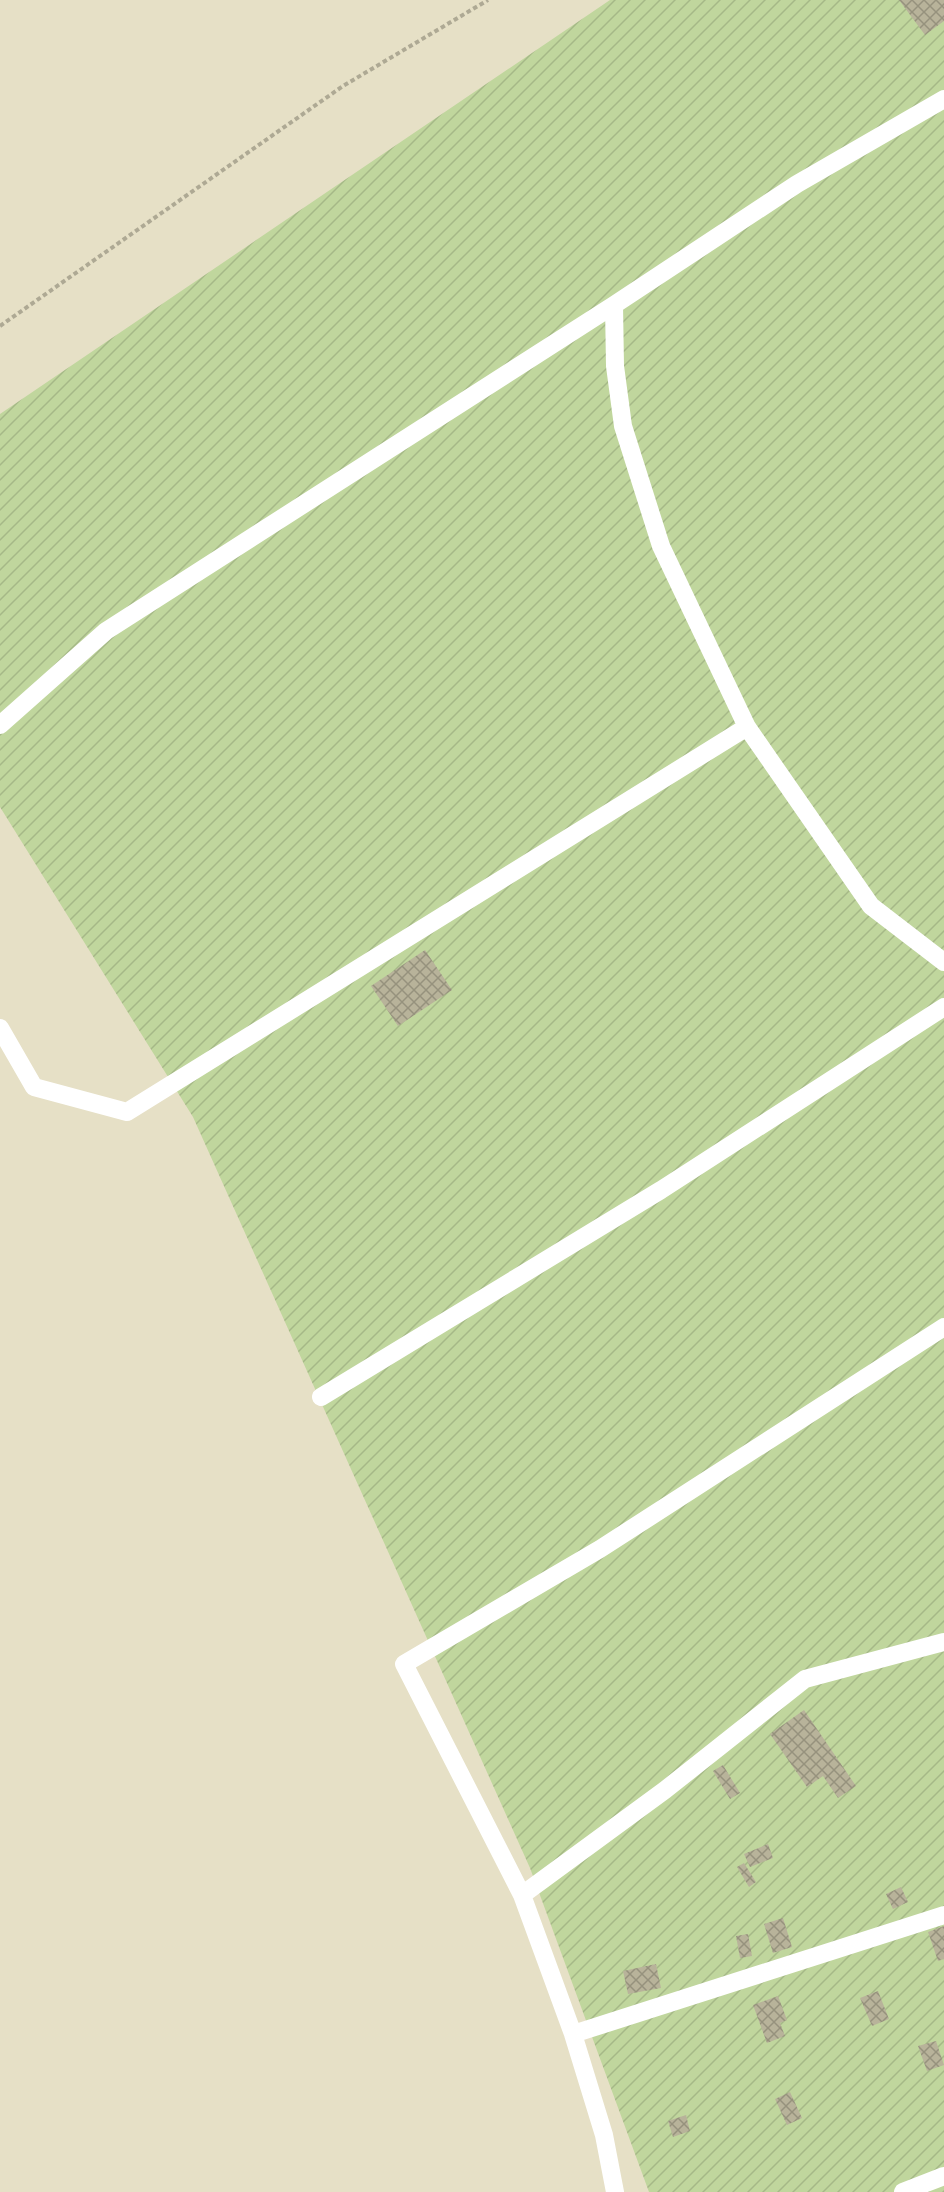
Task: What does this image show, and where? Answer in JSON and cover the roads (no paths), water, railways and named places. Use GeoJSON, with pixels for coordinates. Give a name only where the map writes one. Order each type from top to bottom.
{"type":"FeatureCollection","features":[{"type":"Feature","properties":{"kind":"lane"},"geometry":{"type":"LineString","coordinates":[[0,725],[106,632],[614,305],[797,184],[944,99]]}},
{"type":"Feature","properties":{"kind":"lane"},"geometry":{"type":"LineString","coordinates":[[614,305],[615,366],[623,426],[661,546],[747,727],[871,906],[944,962]]}},
{"type":"Feature","properties":{"kind":"lane"},"geometry":{"type":"LineString","coordinates":[[0,1028],[34,1087],[127,1112],[747,727]]}},
{"type":"Feature","properties":{"kind":"lane"},"geometry":{"type":"LineString","coordinates":[[321,1397],[661,1190],[944,1007]]}},
{"type":"Feature","properties":{"kind":"lane"},"geometry":{"type":"LineString","coordinates":[[615,2192],[604,2135],[573,2034],[522,1895],[404,1664],[600,1549],[944,1328]]}},
{"type":"Feature","properties":{"kind":"lane"},"geometry":{"type":"LineString","coordinates":[[522,1895],[665,1791],[805,1679],[944,1642]]}},
{"type":"Feature","properties":{"kind":"lane"},"geometry":{"type":"LineString","coordinates":[[573,2034],[944,1915]]}},
{"type":"Feature","properties":{"kind":"lane"},"geometry":{"type":"LineString","coordinates":[[903,2192],[944,2176]]}}]}
